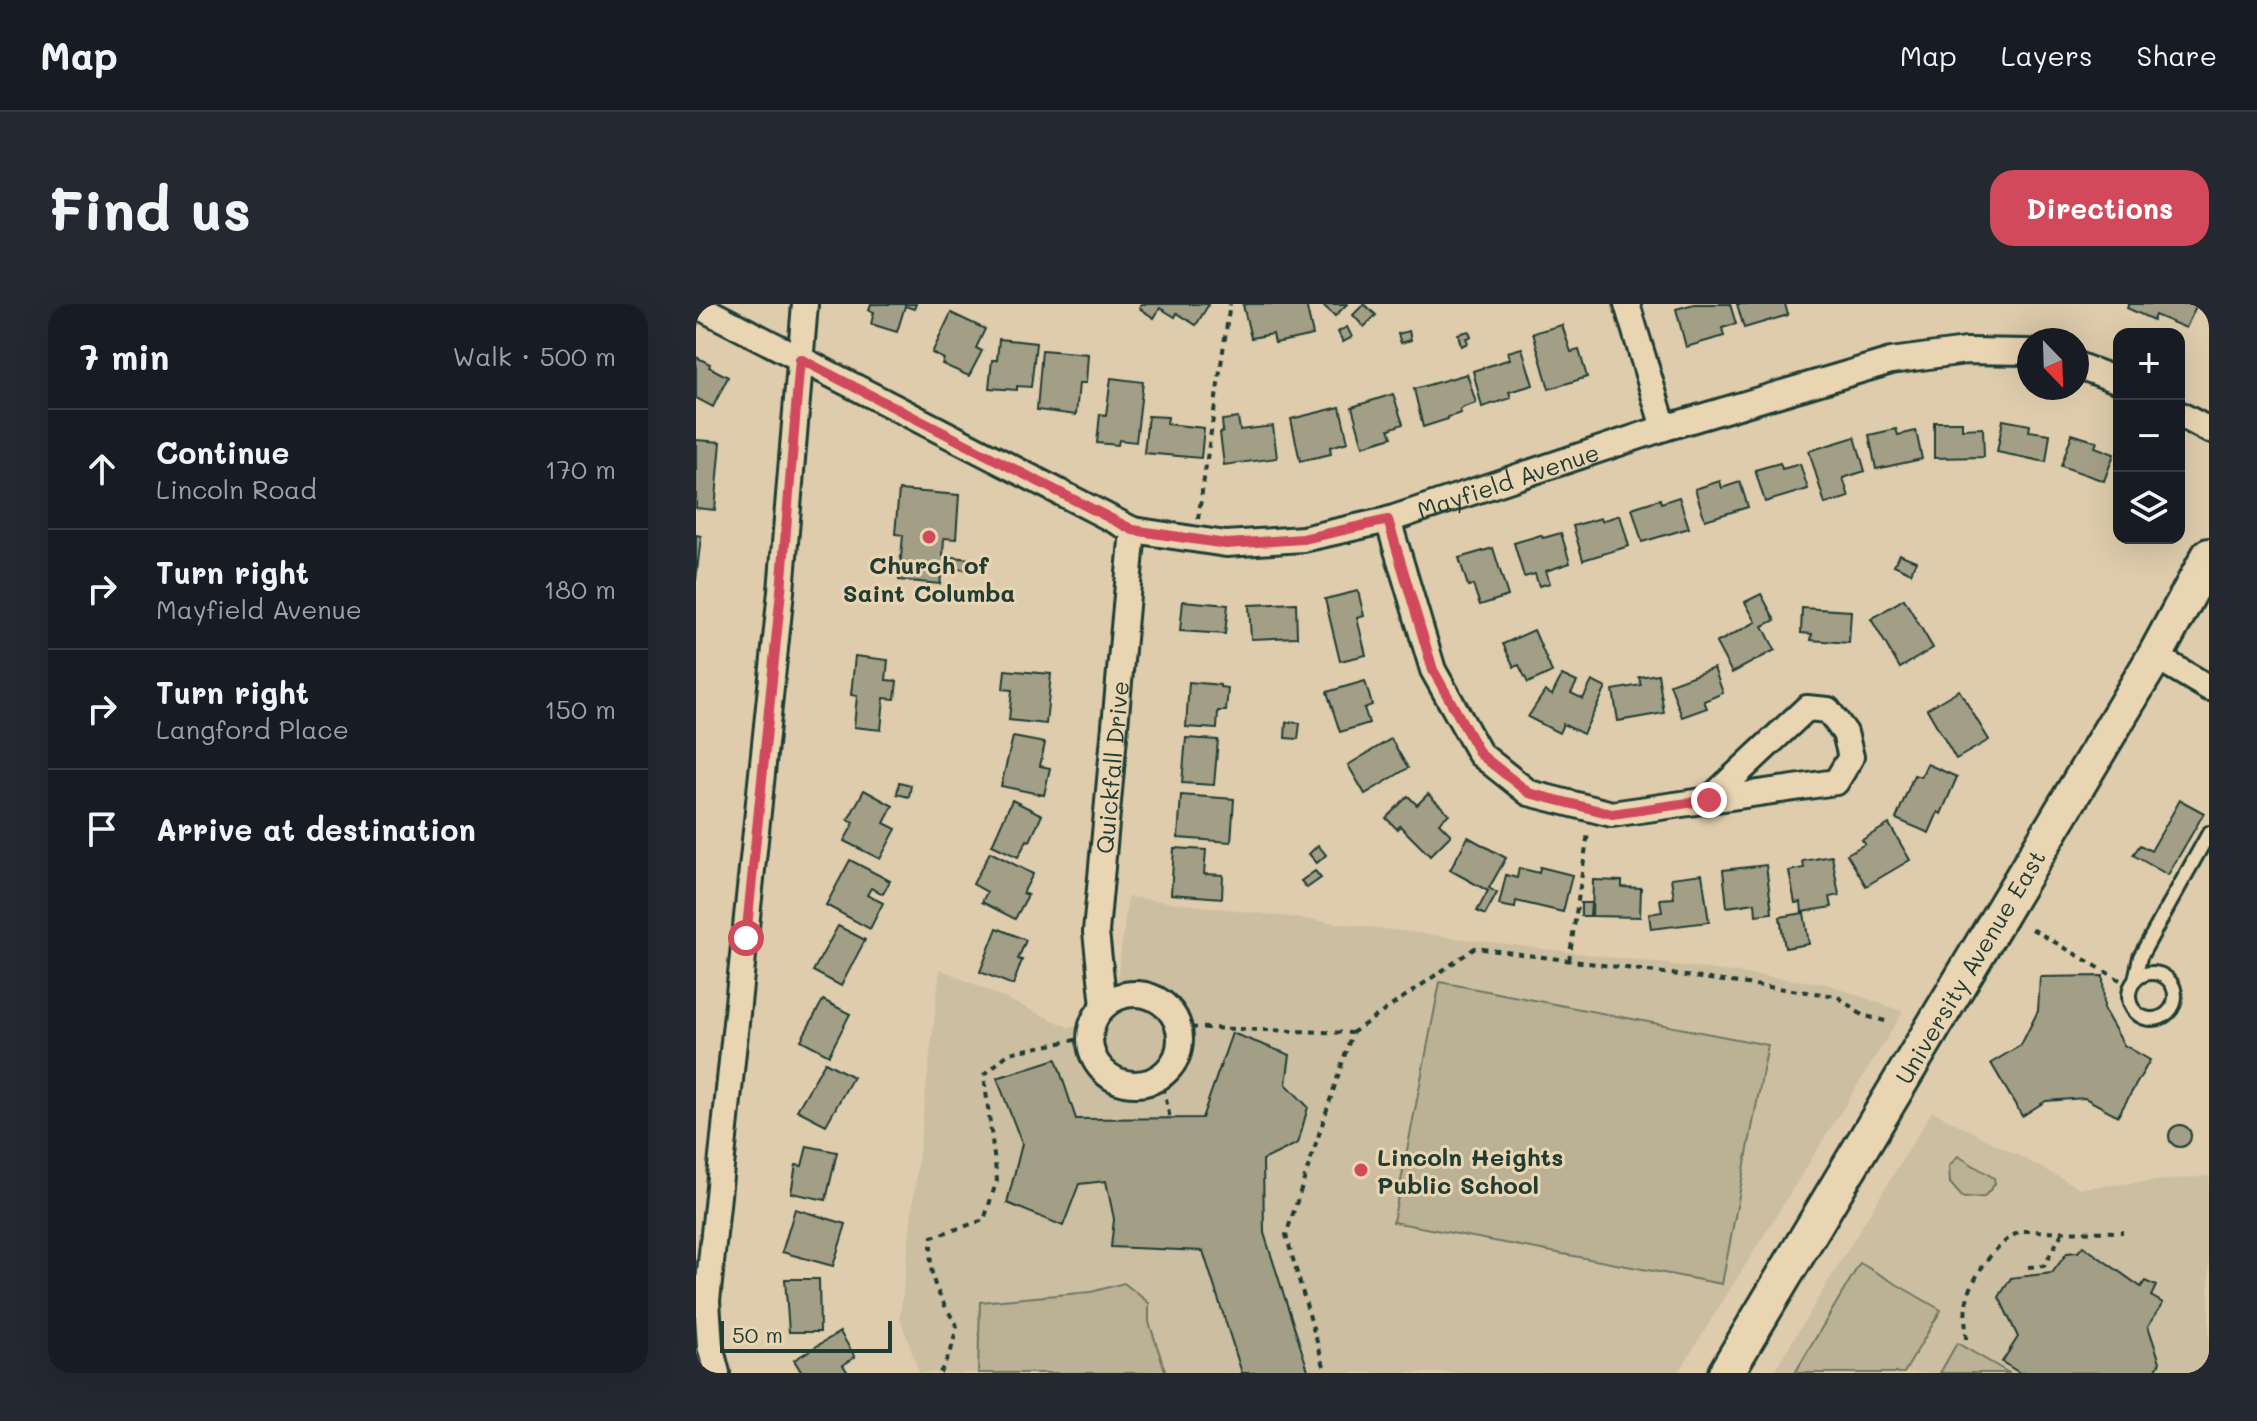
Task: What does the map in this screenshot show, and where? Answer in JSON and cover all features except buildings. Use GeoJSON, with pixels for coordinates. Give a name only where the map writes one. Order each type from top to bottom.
{"type":"FeatureCollection","features":[{"type":"Feature","properties":{"kind":"main road","name":"University Avenue East"},"geometry":{"type":"LineString","coordinates":[[1726,1373],[2155,656],[2209,556]]}},
{"type":"Feature","properties":{"kind":"street"},"geometry":{"type":"LineString","coordinates":[[717,1373],[710,1346],[707,1301],[781,591],[805,304]]}},
{"type":"Feature","properties":{"kind":"street"},"geometry":{"type":"LineString","coordinates":[[1627,304],[1664,428]]}},
{"type":"Feature","properties":{"kind":"street","name":"Mayfield Avenue"},"geometry":{"type":"LineString","coordinates":[[696,305],[1133,530],[1226,544],[1303,539],[1388,520],[1664,428],[1891,361],[1966,351],[2017,352]]}},
{"type":"Feature","properties":{"kind":"street"},"geometry":{"type":"LineString","coordinates":[[2089,370],[2113,379]]}},
{"type":"Feature","properties":{"kind":"street"},"geometry":{"type":"LineString","coordinates":[[2185,417],[2209,430]]}},
{"type":"Feature","properties":{"kind":"street"},"geometry":{"type":"LineString","coordinates":[[1388,520],[1433,670],[1480,754],[1529,793],[1612,814],[1836,782],[1851,757],[1845,733],[1828,710],[1807,708],[1709,800]]}},
{"type":"Feature","properties":{"kind":"street","name":"Quickfall Drive"},"geometry":{"type":"LineString","coordinates":[[1104,1006],[1096,932],[1133,530]]}},
{"type":"Feature","properties":{"kind":"street"},"geometry":{"type":"LineString","coordinates":[[2155,656],[2209,688]]}},
{"type":"Feature","properties":{"kind":"street"},"geometry":{"type":"LineString","coordinates":[[1124,995],[1148,995],[1167,1007],[1179,1027],[1177,1054],[1171,1066],[1161,1075],[1138,1084],[1113,1078],[1096,1061],[1090,1037],[1096,1015],[1104,1006],[1124,995]]}},
{"type":"Feature","properties":{"kind":"lane"},"geometry":{"type":"LineString","coordinates":[[2133,983],[2140,957],[2209,833]]}},
{"type":"Feature","properties":{"kind":"path"},"geometry":{"type":"LineString","coordinates":[[1200,508],[1230,304]]}},
{"type":"Feature","properties":{"kind":"path"},"geometry":{"type":"LineString","coordinates":[[1569,961],[1592,809]]}},
{"type":"Feature","properties":{"kind":"path"},"geometry":{"type":"LineString","coordinates":[[2032,929],[2133,983]]}},
{"type":"Feature","properties":{"kind":"path"},"geometry":{"type":"LineString","coordinates":[[1179,1027],[1352,1033],[1475,948],[1837,996],[1862,1015],[1889,1022]]}},
{"type":"Feature","properties":{"kind":"path"},"geometry":{"type":"LineString","coordinates":[[1326,1373],[1286,1235],[1352,1033]]}},
{"type":"Feature","properties":{"kind":"path"},"geometry":{"type":"LineString","coordinates":[[940,1373],[951,1351],[957,1326],[931,1280],[929,1262],[932,1237],[984,1220],[997,1180],[984,1075],[1009,1053],[1090,1037]]}},
{"type":"Feature","properties":{"kind":"path"},"geometry":{"type":"LineString","coordinates":[[1161,1075],[1170,1119]]}},
{"type":"Feature","properties":{"kind":"path"},"geometry":{"type":"LineString","coordinates":[[1966,1339],[1967,1301],[1993,1253],[2007,1238],[2021,1231],[2123,1232]]}},
{"type":"Feature","properties":{"kind":"path"},"geometry":{"type":"LineString","coordinates":[[2028,1267],[2044,1266],[2063,1232]]}},
{"type":"Feature","properties":{"kind":"shaded area","name":"Lincoln Heights Public School"},"geometry":{"type":"Polygon","coordinates":[[[1128,897],[1827,984],[1903,1012],[1678,1373],[919,1373],[900,1317],[940,969],[1068,1027],[1111,1026],[1128,897]]]}},
{"type":"Feature","properties":{"kind":"shaded area"},"geometry":{"type":"Polygon","coordinates":[[[1440,982],[1768,1045],[1722,1284],[1393,1222],[1440,982]]]}},
{"type":"Feature","properties":{"kind":"shaded area"},"geometry":{"type":"Polygon","coordinates":[[[1932,1111],[2080,1188],[2209,1176],[2209,1373],[1773,1373],[1932,1111]]]}},
{"type":"Feature","properties":{"kind":"shaded area"},"geometry":{"type":"Polygon","coordinates":[[[1958,1156],[1994,1178],[1995,1184],[1984,1197],[1963,1198],[1950,1183],[1949,1166],[1958,1156]]]}},
{"type":"Feature","properties":{"kind":"shaded area"},"geometry":{"type":"Polygon","coordinates":[[[1860,1263],[1941,1310],[1904,1373],[1795,1373],[1860,1263]]]}},
{"type":"Feature","properties":{"kind":"shaded area"},"geometry":{"type":"Polygon","coordinates":[[[1124,1283],[1149,1303],[1149,1322],[1166,1373],[978,1373],[980,1302],[1091,1292],[1124,1283]]]}},
{"type":"Feature","properties":{"kind":"shaded area"},"geometry":{"type":"Polygon","coordinates":[[[1957,1343],[2009,1373],[1940,1373],[1957,1343]]]}},
{"type":"Feature","properties":{"kind":"place","name":"Church of Saint Columba"},"geometry":{"type":"Point","coordinates":[929,537]}},
{"type":"Feature","properties":{"kind":"place","name":"Lincoln Heights Public School"},"geometry":{"type":"Point","coordinates":[1361,1170]}},
{"type":"Feature","properties":{"kind":"route"},"geometry":{"type":"LineString","coordinates":[[746,938],[781,591],[800,359],[1133,530],[1226,544],[1303,539],[1388,520],[1433,670],[1480,754],[1529,793],[1612,814],[1709,800]]}}]}
